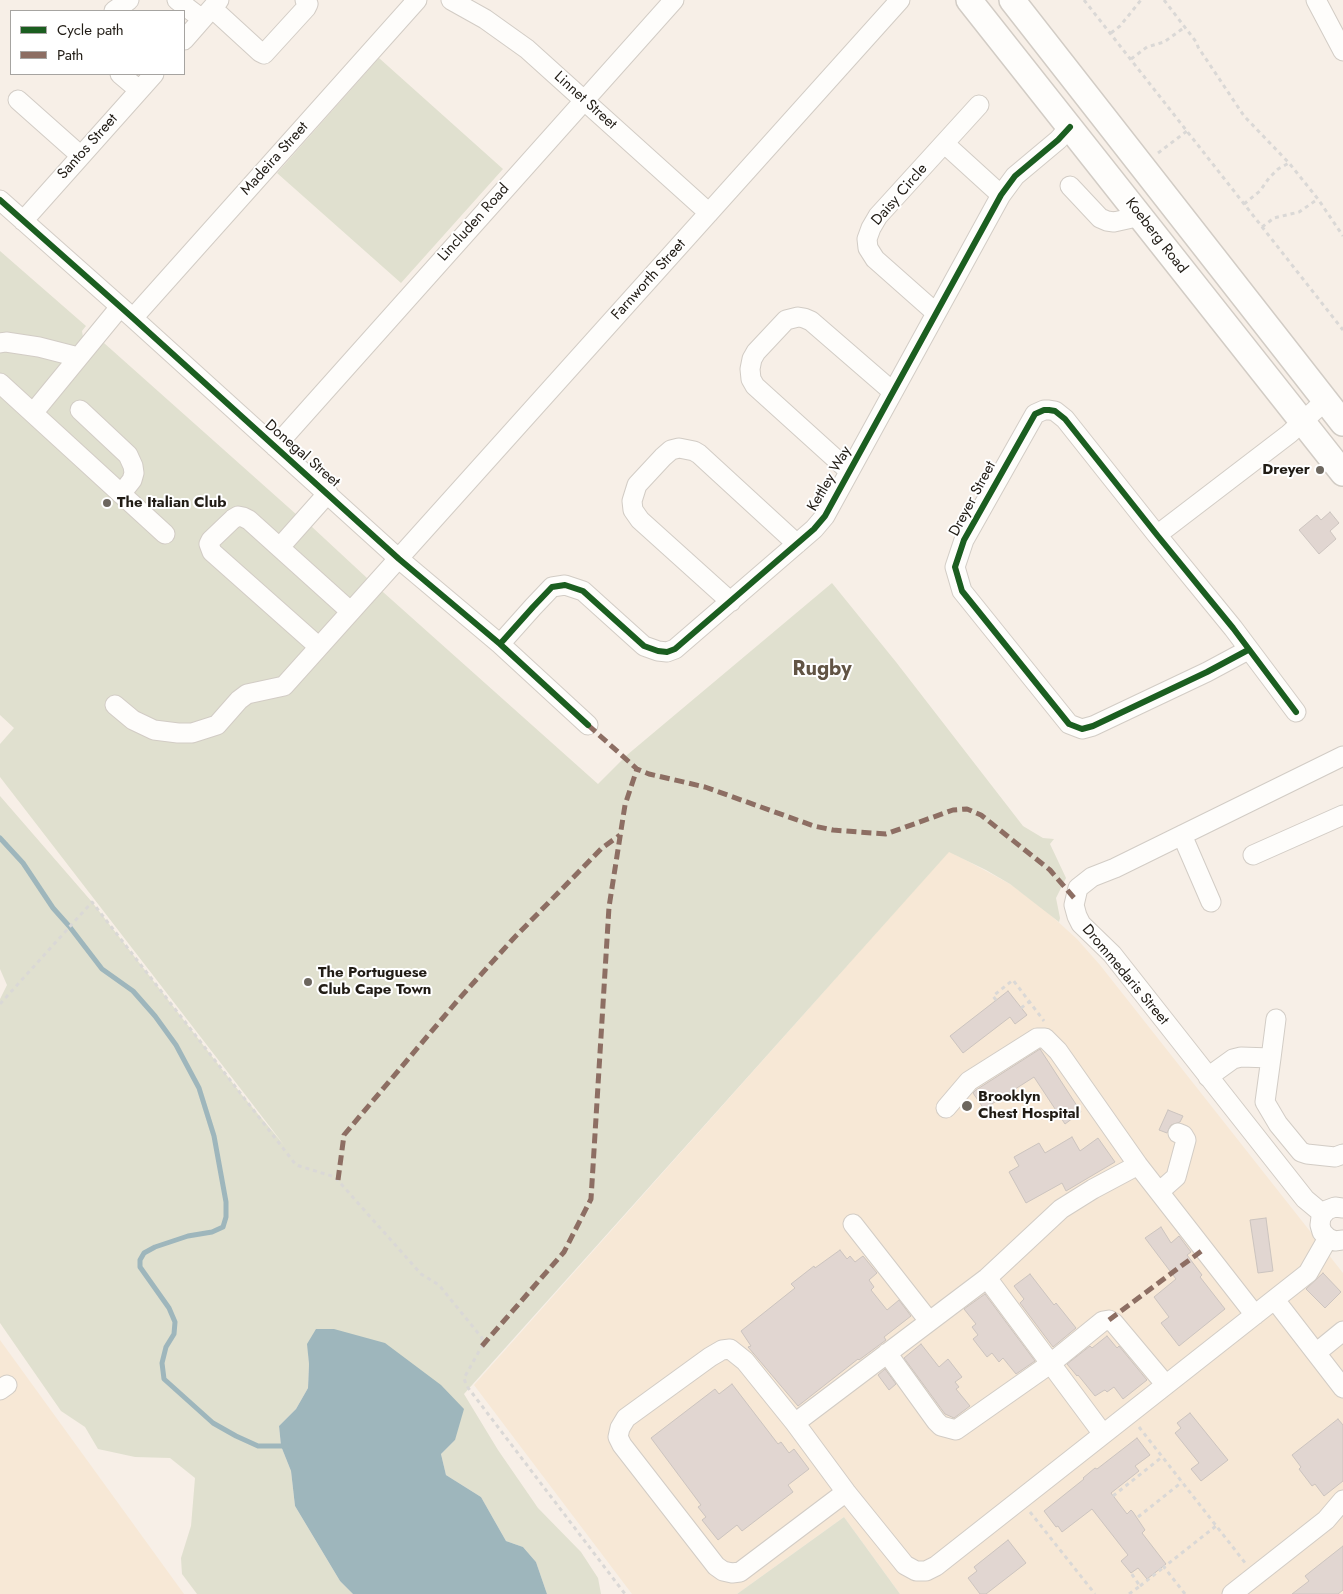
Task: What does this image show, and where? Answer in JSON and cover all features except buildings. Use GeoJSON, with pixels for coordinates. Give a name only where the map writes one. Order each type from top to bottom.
{"type":"FeatureCollection","features":[{"type":"Feature","properties":{"kind":"main road","name":"Koeberg Road"},"geometry":{"type":"LineString","coordinates":[[970,0],[1343,473]]}},
{"type":"Feature","properties":{"kind":"main road","name":"Koeberg Road"},"geometry":{"type":"LineString","coordinates":[[1012,0],[1343,423]]}},
{"type":"Feature","properties":{"kind":"street"},"geometry":{"type":"LineString","coordinates":[[115,10],[129,0]]}},
{"type":"Feature","properties":{"kind":"street"},"geometry":{"type":"LineString","coordinates":[[177,0],[211,9],[264,54],[306,8],[308,4],[305,0]]}},
{"type":"Feature","properties":{"kind":"street","name":"Madeira Street"},"geometry":{"type":"LineString","coordinates":[[33,413],[78,357],[127,312],[417,0]]}},
{"type":"Feature","properties":{"kind":"street","name":"Linnet Street"},"geometry":{"type":"LineString","coordinates":[[452,0],[485,19],[527,49],[710,213]]}},
{"type":"Feature","properties":{"kind":"street","name":"Lincluden Road"},"geometry":{"type":"LineString","coordinates":[[275,447],[674,0]]}},
{"type":"Feature","properties":{"kind":"street","name":"Farnworth Street"},"geometry":{"type":"LineString","coordinates":[[115,705],[133,720],[154,730],[178,733],[205,730],[217,725],[247,694],[284,686],[900,0]]}},
{"type":"Feature","properties":{"kind":"street"},"geometry":{"type":"LineString","coordinates":[[1316,0],[1343,51]]}},
{"type":"Feature","properties":{"kind":"street"},"geometry":{"type":"LineString","coordinates":[[185,39],[211,9]]}},
{"type":"Feature","properties":{"kind":"street"},"geometry":{"type":"LineString","coordinates":[[121,75],[140,90]]}},
{"type":"Feature","properties":{"kind":"street","name":"Santos Street"},"geometry":{"type":"LineString","coordinates":[[22,221],[153,75]]}},
{"type":"Feature","properties":{"kind":"street"},"geometry":{"type":"LineString","coordinates":[[18,100],[81,156]]}},
{"type":"Feature","properties":{"kind":"street","name":"Daisy Circle"},"geometry":{"type":"LineString","coordinates":[[936,313],[875,259],[868,248],[867,239],[870,228],[878,216],[945,144],[979,104]]}},
{"type":"Feature","properties":{"kind":"street","name":"Kettley Way"},"geometry":{"type":"LineString","coordinates":[[500,644],[552,587],[559,585],[574,587],[583,592],[644,646],[658,651],[667,652],[675,650],[814,529],[825,516],[1001,195],[1020,170],[1058,140],[1070,127]]}},
{"type":"Feature","properties":{"kind":"street"},"geometry":{"type":"LineString","coordinates":[[945,144],[1001,195]]}},
{"type":"Feature","properties":{"kind":"street"},"geometry":{"type":"LineString","coordinates":[[1070,186],[1100,218],[1107,221],[1114,222],[1141,216]]}},
{"type":"Feature","properties":{"kind":"street","name":"Donegal Street"},"geometry":{"type":"LineString","coordinates":[[0,200],[127,312],[399,559],[500,644],[588,725]]}},
{"type":"Feature","properties":{"kind":"street"},"geometry":{"type":"LineString","coordinates":[[849,471],[755,386],[751,379],[752,359],[756,352],[786,320],[798,317],[804,318],[811,321],[893,392]]}},
{"type":"Feature","properties":{"kind":"street"},"geometry":{"type":"LineString","coordinates":[[0,343],[6,342],[39,347],[78,357]]}},
{"type":"Feature","properties":{"kind":"street"},"geometry":{"type":"LineString","coordinates":[[0,383],[165,534]]}},
{"type":"Feature","properties":{"kind":"street"},"geometry":{"type":"LineString","coordinates":[[1157,535],[1289,434],[1325,401]]}},
{"type":"Feature","properties":{"kind":"street"},"geometry":{"type":"LineString","coordinates":[[80,410],[128,456],[133,466],[132,480],[121,494]]}},
{"type":"Feature","properties":{"kind":"street","name":"Dreyer Street"},"geometry":{"type":"LineString","coordinates":[[1248,650],[1144,703],[1094,726],[1082,729],[1069,724],[962,590],[956,567],[964,540],[1035,414],[1044,410],[1055,411],[1065,419],[1233,628],[1296,712]]}},
{"type":"Feature","properties":{"kind":"street"},"geometry":{"type":"LineString","coordinates":[[731,602],[640,520],[633,510],[632,501],[637,485],[663,457],[671,450],[679,448],[699,454],[797,544]]}},
{"type":"Feature","properties":{"kind":"street"},"geometry":{"type":"LineString","coordinates":[[280,548],[328,493]]}},
{"type":"Feature","properties":{"kind":"street"},"geometry":{"type":"LineString","coordinates":[[319,647],[212,552],[209,544],[211,540],[238,516],[250,520],[350,611]]}},
{"type":"Feature","properties":{"kind":"street","name":"Drommedaris Street"},"geometry":{"type":"LineString","coordinates":[[1323,1214],[1305,1199],[1112,954],[1081,924],[1074,905],[1078,888],[1092,877],[1343,756]]}},
{"type":"Feature","properties":{"kind":"street"},"geometry":{"type":"LineString","coordinates":[[1253,855],[1343,815]]}},
{"type":"Feature","properties":{"kind":"street"},"geometry":{"type":"LineString","coordinates":[[1182,835],[1211,902]]}},
{"type":"Feature","properties":{"kind":"street"},"geometry":{"type":"LineString","coordinates":[[1276,1019],[1265,1102],[1278,1124],[1301,1152],[1335,1157],[1343,1154]]}},
{"type":"Feature","properties":{"kind":"street"},"geometry":{"type":"LineString","coordinates":[[946,1108],[969,1081],[1037,1038],[1045,1038],[1058,1051],[1138,1165],[1255,1315]]}},
{"type":"Feature","properties":{"kind":"street"},"geometry":{"type":"LineString","coordinates":[[1208,1077],[1241,1056],[1271,1058]]}},
{"type":"Feature","properties":{"kind":"street"},"geometry":{"type":"LineString","coordinates":[[1159,1192],[1176,1177],[1186,1140],[1183,1135],[1178,1133]]}},
{"type":"Feature","properties":{"kind":"street"},"geometry":{"type":"LineString","coordinates":[[795,1423],[987,1278],[1061,1209],[1138,1165]]}},
{"type":"Feature","properties":{"kind":"street"},"geometry":{"type":"LineString","coordinates":[[846,1492],[740,1572],[732,1573],[716,1566],[628,1452],[618,1436],[620,1428],[626,1418],[722,1350],[730,1349],[745,1360],[846,1492],[905,1565],[916,1571],[926,1571],[936,1566],[1308,1273],[1335,1239],[1322,1232],[1320,1225],[1323,1214],[1331,1208],[1343,1208]]}},
{"type":"Feature","properties":{"kind":"street"},"geometry":{"type":"LineString","coordinates":[[853,1224],[929,1321]]}},
{"type":"Feature","properties":{"kind":"street"},"geometry":{"type":"LineString","coordinates":[[987,1278],[1104,1434]]}},
{"type":"Feature","properties":{"kind":"street"},"geometry":{"type":"LineString","coordinates":[[1275,1300],[1343,1388]]}},
{"type":"Feature","properties":{"kind":"street"},"geometry":{"type":"LineString","coordinates":[[887,1354],[941,1426],[956,1430],[1050,1364],[1103,1321],[1109,1320],[1122,1332],[1166,1385]]}},
{"type":"Feature","properties":{"kind":"street"},"geometry":{"type":"LineString","coordinates":[[1316,1353],[1343,1331]]}},
{"type":"Feature","properties":{"kind":"street"},"geometry":{"type":"LineString","coordinates":[[1232,1594],[1326,1520],[1343,1500]]}},
{"type":"Feature","properties":{"kind":"path"},"geometry":{"type":"LineString","coordinates":[[1084,0],[1343,330]]}},
{"type":"Feature","properties":{"kind":"path"},"geometry":{"type":"LineString","coordinates":[[1111,34],[1141,0]]}},
{"type":"Feature","properties":{"kind":"path"},"geometry":{"type":"LineString","coordinates":[[1164,0],[1197,43],[1244,116],[1289,163],[1318,199],[1343,236]]}},
{"type":"Feature","properties":{"kind":"path"},"geometry":{"type":"LineString","coordinates":[[1131,59],[1147,47],[1164,42],[1185,27]]}},
{"type":"Feature","properties":{"kind":"path"},"geometry":{"type":"LineString","coordinates":[[1158,153],[1187,131]]}},
{"type":"Feature","properties":{"kind":"path"},"geometry":{"type":"LineString","coordinates":[[1244,204],[1260,191],[1278,169],[1289,163]]}},
{"type":"Feature","properties":{"kind":"path"},"geometry":{"type":"LineString","coordinates":[[1262,227],[1274,218],[1299,212],[1318,199]]}},
{"type":"Feature","properties":{"kind":"path"},"geometry":{"type":"LineString","coordinates":[[1338,324],[1343,320]]}},
{"type":"Feature","properties":{"kind":"path"},"geometry":{"type":"LineString","coordinates":[[0,1004],[92,902],[296,1165],[335,1176],[421,1274],[439,1285],[482,1338],[482,1346],[464,1378],[466,1385],[625,1594]]}},
{"type":"Feature","properties":{"kind":"path"},"geometry":{"type":"LineString","coordinates":[[996,1000],[993,996],[1014,980],[1048,1026],[1045,1038]]}},
{"type":"Feature","properties":{"kind":"path"},"geometry":{"type":"LineString","coordinates":[[1022,1008],[1029,1002]]}},
{"type":"Feature","properties":{"kind":"path"},"geometry":{"type":"LineString","coordinates":[[1129,1414],[1255,1576]]}},
{"type":"Feature","properties":{"kind":"path"},"geometry":{"type":"LineString","coordinates":[[1113,1496],[1162,1457]]}},
{"type":"Feature","properties":{"kind":"path"},"geometry":{"type":"LineString","coordinates":[[1138,1517],[1182,1482]]}},
{"type":"Feature","properties":{"kind":"path"},"geometry":{"type":"LineString","coordinates":[[1021,1499],[1094,1594]]}},
{"type":"Feature","properties":{"kind":"path"},"geometry":{"type":"LineString","coordinates":[[1129,1594],[1216,1526]]}},
{"type":"Feature","properties":{"kind":"path"},"geometry":{"type":"LineString","coordinates":[[1164,1567],[1185,1594]]}},
{"type":"Feature","properties":{"kind":"path"},"geometry":{"type":"LineString","coordinates":[[1131,1573],[1140,1586]]}},
{"type":"Feature","properties":{"kind":"shaded area","name":"Brooklyn Chest Hospital"},"geometry":{"type":"Polygon","coordinates":[[[949,851],[1010,884],[1044,909],[1077,939],[1100,965],[1343,1273],[1343,1594],[900,1594],[844,1517],[737,1594],[632,1594],[474,1385],[949,851]]]}},
{"type":"Feature","properties":{"kind":"shaded area"},"geometry":{"type":"Polygon","coordinates":[[[0,1340],[184,1594],[0,1594],[0,1340]]]}},
{"type":"Feature","properties":{"kind":"green space"},"geometry":{"type":"Polygon","coordinates":[[[379,58],[503,169],[401,283],[277,173],[379,58]]]}},
{"type":"Feature","properties":{"kind":"green space"},"geometry":{"type":"Polygon","coordinates":[[[0,251],[86,326],[82,331],[83,337],[98,348],[104,343],[297,515],[306,532],[311,526],[367,578],[377,594],[379,595],[381,591],[383,592],[598,784],[627,755],[832,583],[1023,826],[1043,838],[1054,839],[1050,844],[1066,878],[1056,898],[1059,922],[1010,884],[949,852],[464,1394],[498,1450],[538,1508],[581,1552],[598,1578],[601,1594],[547,1594],[536,1562],[523,1547],[506,1541],[481,1497],[446,1475],[441,1454],[455,1440],[308,1344],[308,1388],[296,1409],[279,1426],[281,1446],[291,1471],[295,1506],[340,1581],[353,1594],[197,1594],[182,1574],[181,1558],[191,1526],[195,1478],[170,1458],[135,1457],[98,1449],[85,1427],[61,1411],[0,1323],[0,999],[7,985],[0,969],[0,796],[92,902],[242,1095],[284,1145],[0,777],[0,744],[14,728],[0,715],[0,251]]]}},
{"type":"Feature","properties":{"kind":"green space"},"geometry":{"type":"Polygon","coordinates":[[[844,1517],[900,1594],[737,1594],[844,1517]]]}},
{"type":"Feature","properties":{"kind":"water"},"geometry":{"type":"Polygon","coordinates":[[[316,1329],[334,1329],[385,1343],[441,1385],[464,1409],[455,1440],[441,1454],[446,1475],[481,1497],[506,1541],[523,1547],[536,1562],[547,1594],[353,1594],[340,1581],[295,1506],[291,1471],[281,1446],[279,1426],[296,1409],[308,1388],[309,1364],[307,1344],[316,1329]]]}},
{"type":"Feature","properties":{"kind":"waterway"},"geometry":{"type":"LineString","coordinates":[[0,838],[23,863],[53,908],[102,969],[133,991],[155,1016],[176,1045],[199,1088],[214,1136],[226,1202],[226,1217],[223,1227],[212,1232],[188,1236],[155,1247],[144,1253],[140,1260],[140,1267],[169,1308],[175,1322],[174,1334],[166,1347],[162,1363],[164,1379],[213,1423],[236,1436],[258,1446],[287,1446]]}},
{"type":"Feature","properties":{"kind":"marked path"},"geometry":{"type":"LineString","coordinates":[[588,725],[637,769],[649,774],[705,787],[814,826],[833,830],[886,834],[953,810],[967,809],[981,815],[1050,870],[1075,899]]}},
{"type":"Feature","properties":{"kind":"marked path"},"geometry":{"type":"LineString","coordinates":[[482,1346],[564,1252],[591,1199],[609,907],[625,805],[637,769]]}},
{"type":"Feature","properties":{"kind":"marked path"},"geometry":{"type":"LineString","coordinates":[[338,1180],[344,1135],[458,1000],[513,939],[602,848],[620,835]]}},
{"type":"Feature","properties":{"kind":"marked path"},"geometry":{"type":"LineString","coordinates":[[1109,1320],[1204,1249]]}},
{"type":"Feature","properties":{"kind":"cycle path"},"geometry":{"type":"LineString","coordinates":[[500,644],[552,587],[565,585],[583,591],[644,646],[667,652],[675,649],[814,529],[825,516],[1001,195],[1015,176],[1058,140],[1070,127]]}},
{"type":"Feature","properties":{"kind":"cycle path"},"geometry":{"type":"LineString","coordinates":[[0,200],[399,559],[500,644],[588,725]]}},
{"type":"Feature","properties":{"kind":"cycle path"},"geometry":{"type":"LineString","coordinates":[[1248,650],[1207,672],[1093,726],[1082,729],[1069,724],[962,591],[955,567],[964,540],[1035,414],[1049,410],[1055,411],[1065,419],[1233,628],[1296,712]]}},
{"type":"Feature","properties":{"kind":"place","name":"Dreyer"},"geometry":{"type":"Point","coordinates":[1320,470]}},
{"type":"Feature","properties":{"kind":"place","name":"The Italian Club"},"geometry":{"type":"Point","coordinates":[107,503]}},
{"type":"Feature","properties":{"kind":"place","name":"The Portuguese Club Cape Town"},"geometry":{"type":"Point","coordinates":[308,982]}},
{"type":"Feature","properties":{"kind":"place","name":"Brooklyn Chest Hospital"},"geometry":{"type":"Point","coordinates":[967,1106]}},
{"type":"Feature","properties":{"kind":"district","name":"Rugby"},"geometry":{"type":"Point","coordinates":[822,670]}}]}
